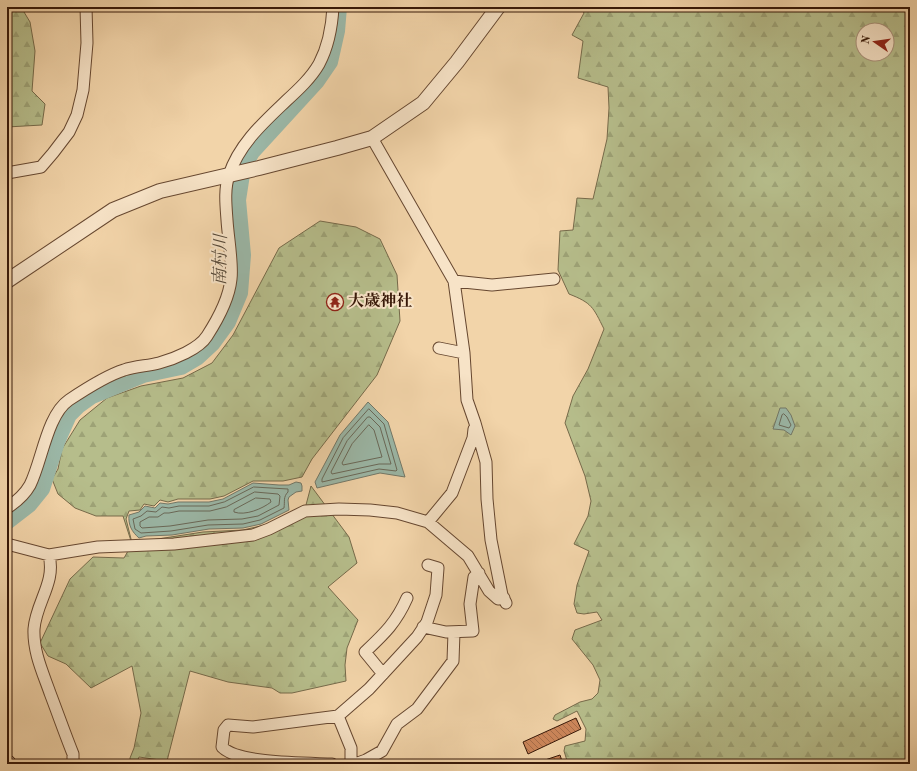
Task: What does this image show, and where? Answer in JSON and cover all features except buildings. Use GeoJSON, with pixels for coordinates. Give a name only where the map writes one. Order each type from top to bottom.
{"type":"FeatureCollection","features":[{"type":"Feature","properties":{"kind":"street"},"geometry":{"type":"LineString","coordinates":[[7,173],[41,167],[69,132],[77,115],[83,90],[87,43],[86,7]]}},
{"type":"Feature","properties":{"kind":"street"},"geometry":{"type":"LineString","coordinates":[[7,508],[16,502],[30,486],[51,424],[68,400],[123,370],[161,362],[191,350],[206,338],[224,306],[231,279],[226,206],[226,185],[229,175],[240,150],[260,125],[303,85],[318,64],[326,46],[333,7]]}},
{"type":"Feature","properties":{"kind":"street"},"geometry":{"type":"LineString","coordinates":[[7,281],[113,210],[160,190],[229,175],[372,138],[423,103],[457,62],[498,7]]}},
{"type":"Feature","properties":{"kind":"street"},"geometry":{"type":"LineString","coordinates":[[7,544],[49,555],[98,547],[174,544],[253,535],[269,529],[305,511],[339,509],[397,513],[428,522],[468,556],[489,591],[498,599],[505,602],[499,581],[491,540],[487,499],[486,462],[475,423],[466,400],[464,354],[454,281],[372,138]]}},
{"type":"Feature","properties":{"kind":"street"},"geometry":{"type":"LineString","coordinates":[[454,281],[492,285],[554,279]]}},
{"type":"Feature","properties":{"kind":"street"},"geometry":{"type":"LineString","coordinates":[[439,348],[464,354]]}},
{"type":"Feature","properties":{"kind":"street"},"geometry":{"type":"LineString","coordinates":[[428,522],[452,493],[473,438],[475,423]]}},
{"type":"Feature","properties":{"kind":"street"},"geometry":{"type":"LineString","coordinates":[[49,555],[52,564],[50,577],[34,629],[37,658],[73,754],[73,764]]}},
{"type":"Feature","properties":{"kind":"street"},"geometry":{"type":"LineString","coordinates":[[332,764],[256,760],[226,751],[222,747],[224,730],[228,725],[252,727],[338,716],[369,689],[417,637],[423,627],[436,595],[438,568],[428,565]]}},
{"type":"Feature","properties":{"kind":"street"},"geometry":{"type":"LineString","coordinates":[[423,627],[454,632],[473,632],[470,604],[474,577],[479,573]]}},
{"type":"Feature","properties":{"kind":"street"},"geometry":{"type":"LineString","coordinates":[[383,674],[365,652],[385,634],[400,614],[407,598]]}},
{"type":"Feature","properties":{"kind":"street"},"geometry":{"type":"LineString","coordinates":[[355,764],[382,751],[397,724],[416,709],[453,661],[454,632]]}},
{"type":"Feature","properties":{"kind":"street"},"geometry":{"type":"LineString","coordinates":[[338,716],[350,748],[351,764]]}},
{"type":"Feature","properties":{"kind":"green space"},"geometry":{"type":"Polygon","coordinates":[[[7,7],[21,7],[30,22],[35,51],[32,91],[45,104],[42,125],[7,127],[7,7]]]}},
{"type":"Feature","properties":{"kind":"green space"},"geometry":{"type":"Polygon","coordinates":[[[581,7],[910,7],[910,764],[568,764],[564,751],[565,746],[585,741],[586,729],[577,711],[557,721],[553,719],[555,715],[580,702],[592,699],[598,693],[600,680],[593,665],[572,639],[575,630],[602,620],[597,612],[584,614],[577,613],[574,604],[577,585],[589,551],[574,544],[588,516],[591,501],[585,476],[565,423],[573,396],[588,369],[604,329],[594,311],[587,303],[569,294],[558,270],[560,231],[573,230],[577,198],[593,199],[607,139],[609,108],[608,87],[578,78],[583,41],[572,35],[584,13],[581,7]]]}},
{"type":"Feature","properties":{"kind":"green space"},"geometry":{"type":"Polygon","coordinates":[[[320,221],[356,227],[380,239],[397,275],[400,321],[377,375],[312,459],[302,477],[283,481],[253,481],[224,496],[210,499],[178,499],[168,502],[160,500],[154,506],[144,504],[140,510],[129,511],[126,519],[132,543],[203,532],[243,530],[309,515],[306,505],[311,486],[349,537],[357,563],[328,587],[358,620],[347,648],[345,665],[346,681],[292,693],[280,693],[272,688],[228,682],[190,671],[167,761],[139,757],[136,764],[130,764],[130,758],[134,748],[141,713],[132,666],[91,688],[66,664],[48,656],[40,643],[70,579],[93,557],[124,558],[132,544],[123,516],[96,516],[75,508],[58,494],[52,479],[58,469],[62,449],[80,420],[107,398],[141,386],[183,378],[212,363],[233,335],[279,248],[320,221]]]}},
{"type":"Feature","properties":{"kind":"water"},"geometry":{"type":"Polygon","coordinates":[[[368,402],[388,422],[405,477],[380,473],[317,488],[315,482],[340,435],[368,402]]]}},
{"type":"Feature","properties":{"kind":"water"},"geometry":{"type":"Polygon","coordinates":[[[780,408],[786,408],[791,415],[795,426],[791,435],[784,430],[773,429],[780,408]]]}},
{"type":"Feature","properties":{"kind":"water"},"geometry":{"type":"Polygon","coordinates":[[[296,482],[301,483],[302,491],[296,492],[289,497],[289,510],[261,524],[243,528],[209,529],[172,535],[146,536],[139,538],[132,531],[130,525],[129,515],[139,512],[145,506],[155,508],[160,503],[209,502],[223,499],[253,483],[289,485],[296,482]]]}},
{"type":"Feature","properties":{"kind":"waterway","name":"南村川"},"geometry":{"type":"LineString","coordinates":[[7,522],[29,505],[42,489],[57,442],[69,415],[78,406],[92,396],[143,375],[181,367],[198,357],[212,344],[228,322],[240,293],[243,255],[238,200],[243,168],[252,152],[317,81],[330,62],[337,31],[339,7]]}},
{"type":"Feature","properties":{"kind":"place","name":"大歳神社"},"geometry":{"type":"Point","coordinates":[335,302]}}]}
